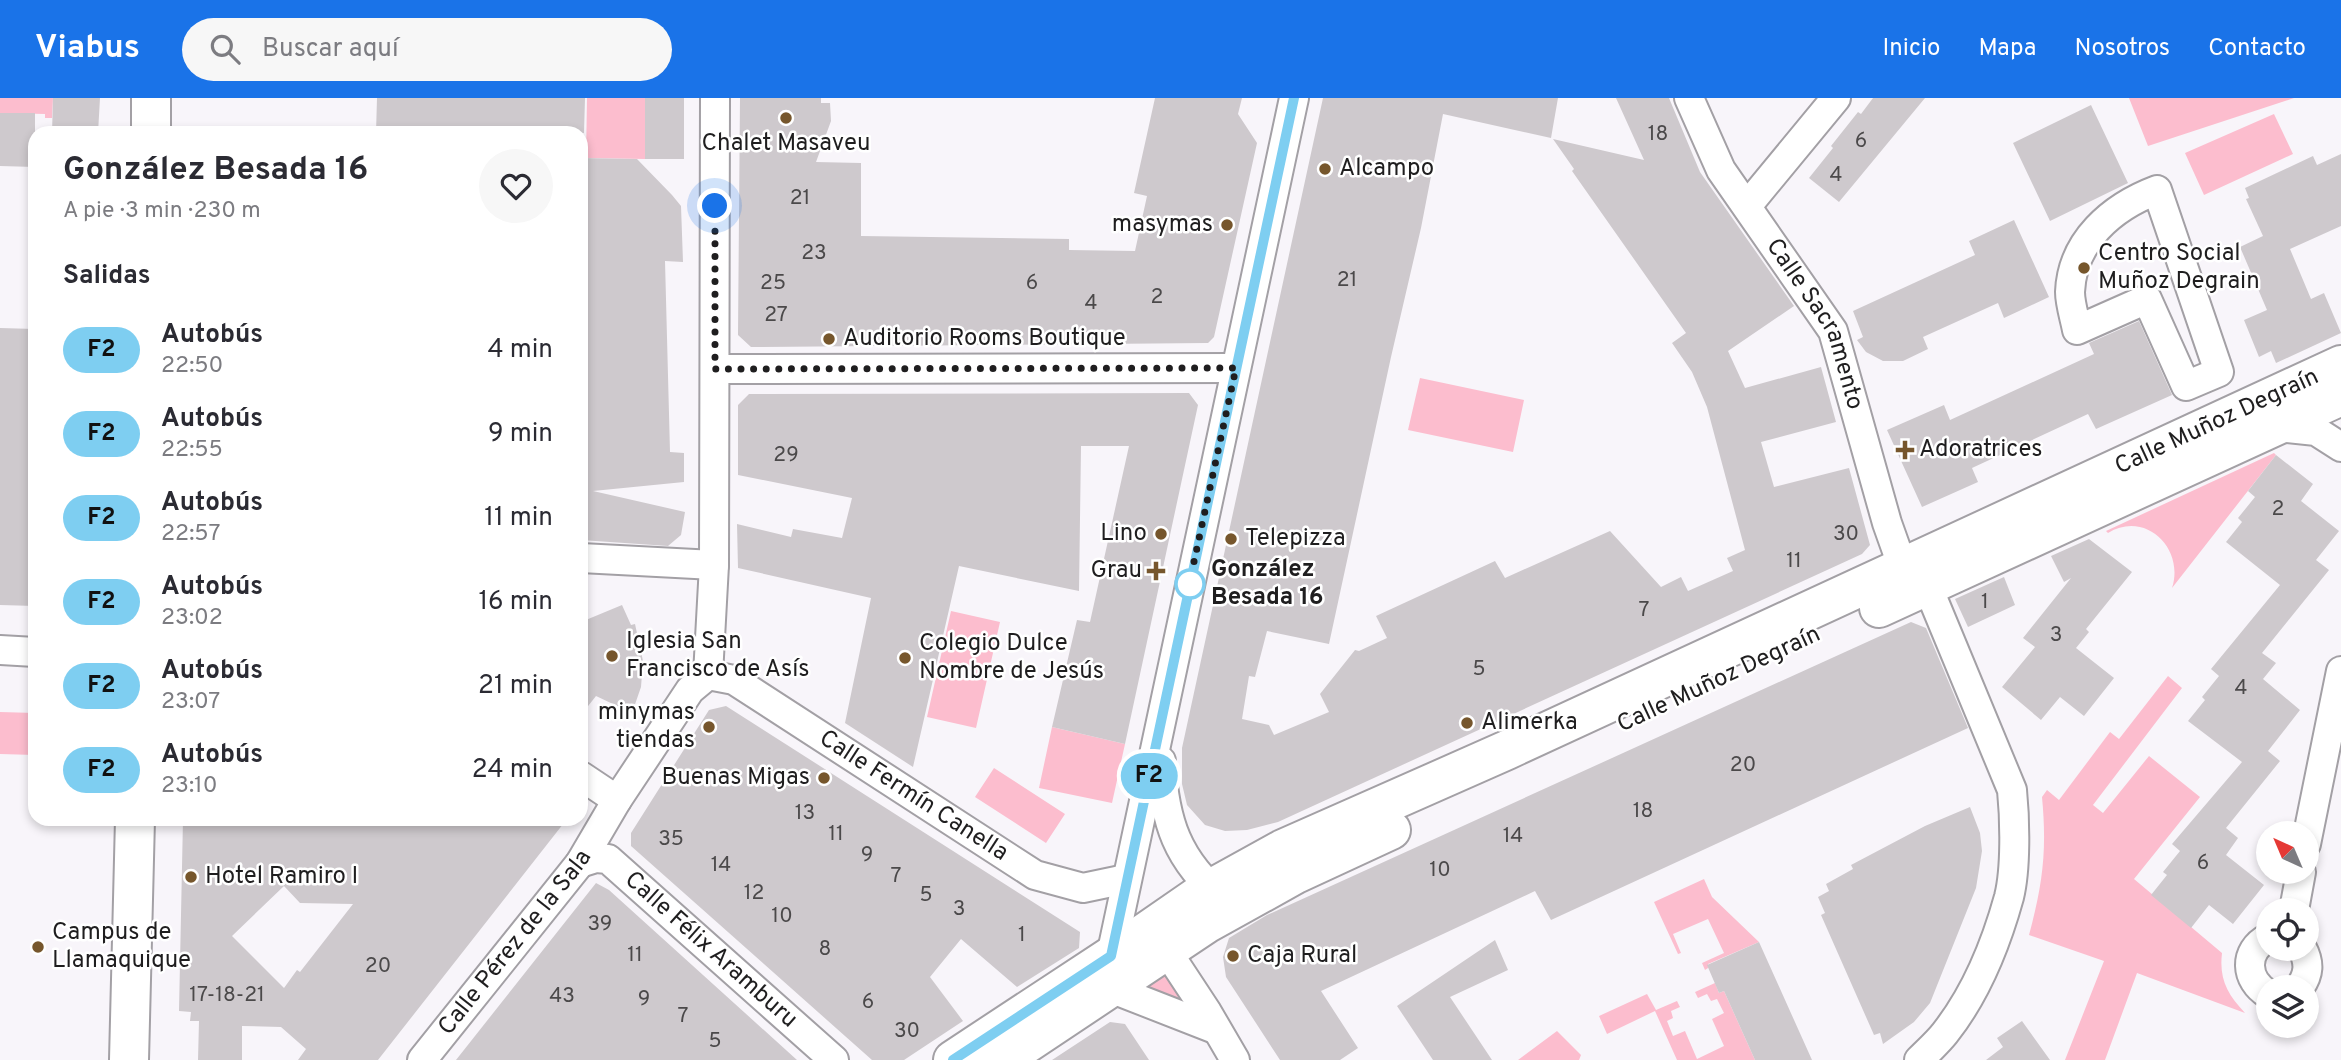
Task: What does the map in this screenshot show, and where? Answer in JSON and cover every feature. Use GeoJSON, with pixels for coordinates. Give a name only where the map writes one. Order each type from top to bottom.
{"type":"FeatureCollection","features":[{"type":"Feature","properties":{"kind":"main road"},"geometry":{"type":"LineString","coordinates":[[150,126],[151,98]]}},
{"type":"Feature","properties":{"kind":"main road","name":"Calle Muñoz Degraín"},"geometry":{"type":"LineString","coordinates":[[1916,572],[2220,419],[2341,365]]}},
{"type":"Feature","properties":{"kind":"main road","name":"Calle Muñoz Degraín"},"geometry":{"type":"LineString","coordinates":[[1111,972],[1142,915],[1223,898],[1283,849],[1916,572],[2273,427],[2341,396]]}},
{"type":"Feature","properties":{"kind":"main road"},"geometry":{"type":"LineString","coordinates":[[129,1060],[135,826]]}},
{"type":"Feature","properties":{"kind":"main road"},"geometry":{"type":"LineString","coordinates":[[953,1060],[1111,972]]}},
{"type":"Feature","properties":{"kind":"main road"},"geometry":{"type":"LineString","coordinates":[[1002,1060],[1111,972]]}},
{"type":"Feature","properties":{"kind":"street"},"geometry":{"type":"LineString","coordinates":[[708,675],[713,565],[715,98]]}},
{"type":"Feature","properties":{"kind":"street"},"geometry":{"type":"LineString","coordinates":[[1215,1029],[1111,972],[1142,915],[1160,724],[1294,98]]}},
{"type":"Feature","properties":{"kind":"street","name":"Calle Sacramento"},"geometry":{"type":"LineString","coordinates":[[1689,98],[1721,170],[1833,331],[1884,513],[1916,572],[2010,785],[2015,819],[2009,895],[1971,994],[1945,1033],[1919,1060]]}},
{"type":"Feature","properties":{"kind":"street"},"geometry":{"type":"LineString","coordinates":[[1747,206],[1836,98]]}},
{"type":"Feature","properties":{"kind":"street"},"geometry":{"type":"LineString","coordinates":[[2157,190],[2219,372],[2202,379],[2186,386],[2147,299],[2077,330],[2070,293],[2076,262],[2088,237],[2113,212],[2138,197],[2157,190]]}},
{"type":"Feature","properties":{"kind":"street"},"geometry":{"type":"LineString","coordinates":[[715,369],[1236,368]]}},
{"type":"Feature","properties":{"kind":"street"},"geometry":{"type":"LineString","coordinates":[[2202,379],[2220,419]]}},
{"type":"Feature","properties":{"kind":"street"},"geometry":{"type":"LineString","coordinates":[[2273,427],[2316,431],[2341,447]]}},
{"type":"Feature","properties":{"kind":"street"},"geometry":{"type":"LineString","coordinates":[[588,558],[713,565]]}},
{"type":"Feature","properties":{"kind":"street"},"geometry":{"type":"LineString","coordinates":[[0,650],[28,652]]}},
{"type":"Feature","properties":{"kind":"street"},"geometry":{"type":"LineString","coordinates":[[2311,821],[2341,671]]}},
{"type":"Feature","properties":{"kind":"street","name":"Calle Pérez de la Sala"},"geometry":{"type":"LineString","coordinates":[[422,1060],[580,863],[617,800],[690,690],[708,675]]}},
{"type":"Feature","properties":{"kind":"street","name":"Calle Fermín Canella"},"geometry":{"type":"LineString","coordinates":[[708,675],[734,680],[1035,875],[1083,888],[1142,915]]}},
{"type":"Feature","properties":{"kind":"street"},"geometry":{"type":"LineString","coordinates":[[1160,724],[1163,794],[1171,831],[1192,867],[1223,898]]}},
{"type":"Feature","properties":{"kind":"street"},"geometry":{"type":"LineString","coordinates":[[588,781],[617,800]]}},
{"type":"Feature","properties":{"kind":"street","name":"Calle Félix Aramburu"},"geometry":{"type":"LineString","coordinates":[[580,863],[596,858],[608,859],[834,1060]]}},
{"type":"Feature","properties":{"kind":"street"},"geometry":{"type":"LineString","coordinates":[[1142,915],[1235,1060]]}},
{"type":"Feature","properties":{"kind":"street"},"geometry":{"type":"LineString","coordinates":[[2256,946],[2249,968],[2256,985]]}},
{"type":"Feature","properties":{"kind":"shaded area"},"geometry":{"type":"Polygon","coordinates":[[[0,98],[53,98],[52,118],[45,118],[45,114],[0,113],[0,98]]]}},
{"type":"Feature","properties":{"kind":"shaded area"},"geometry":{"type":"Polygon","coordinates":[[[587,98],[645,98],[645,159],[588,158],[587,98]]]}},
{"type":"Feature","properties":{"kind":"shaded area"},"geometry":{"type":"Polygon","coordinates":[[[2129,98],[2294,98],[2148,146],[2129,98]]]}},
{"type":"Feature","properties":{"kind":"shaded area"},"geometry":{"type":"Polygon","coordinates":[[[2274,114],[2293,154],[2204,195],[2185,153],[2274,114]]]}},
{"type":"Feature","properties":{"kind":"shaded area"},"geometry":{"type":"Polygon","coordinates":[[[1420,378],[1524,400],[1513,452],[1408,430],[1420,378]]]}},
{"type":"Feature","properties":{"kind":"shaded area"},"geometry":{"type":"Polygon","coordinates":[[[2274,453],[2276,455],[2172,588],[2173,559],[2159,537],[2135,526],[2122,527],[2108,533],[2106,531],[2274,453]]]}},
{"type":"Feature","properties":{"kind":"shaded area"},"geometry":{"type":"Polygon","coordinates":[[[951,611],[1000,622],[976,728],[927,717],[951,611]]]}},
{"type":"Feature","properties":{"kind":"shaded area"},"geometry":{"type":"Polygon","coordinates":[[[2168,676],[2182,688],[2093,805],[2103,813],[2149,756],[2200,797],[2134,879],[2222,953],[2222,971],[2226,986],[2245,1013],[2137,973],[2105,1060],[2065,1060],[2104,961],[2029,935],[2043,866],[2042,797],[2047,790],[2059,800],[2110,732],[2119,739],[2168,676]]]}},
{"type":"Feature","properties":{"kind":"shaded area"},"geometry":{"type":"Polygon","coordinates":[[[0,712],[28,713],[28,755],[0,754],[0,712]]]}},
{"type":"Feature","properties":{"kind":"shaded area"},"geometry":{"type":"Polygon","coordinates":[[[1052,727],[1125,744],[1112,803],[1039,788],[1052,727]]]}},
{"type":"Feature","properties":{"kind":"shaded area"},"geometry":{"type":"Polygon","coordinates":[[[994,768],[1065,814],[1046,843],[975,797],[994,768]]]}},
{"type":"Feature","properties":{"kind":"shaded area"},"geometry":{"type":"Polygon","coordinates":[[[1704,879],[1712,897],[1759,942],[1708,964],[1705,970],[1702,963],[1724,953],[1708,919],[1673,934],[1681,953],[1678,954],[1654,902],[1704,879]]]}},
{"type":"Feature","properties":{"kind":"shaded area"},"geometry":{"type":"Polygon","coordinates":[[[1167,968],[1186,999],[1182,1002],[1145,990],[1143,985],[1167,968]]]}},
{"type":"Feature","properties":{"kind":"shaded area"},"geometry":{"type":"Polygon","coordinates":[[[1715,983],[1719,993],[1724,991],[1755,1060],[1677,1060],[1655,1011],[1607,1034],[1599,1016],[1647,994],[1656,1010],[1677,1001],[1680,1007],[1671,1011],[1673,1018],[1667,1021],[1673,1036],[1685,1031],[1697,1059],[1724,1046],[1712,1019],[1724,1013],[1717,999],[1711,1001],[1707,994],[1698,998],[1695,992],[1715,983]]]}},
{"type":"Feature","properties":{"kind":"shaded area"},"geometry":{"type":"Polygon","coordinates":[[[1557,1031],[1581,1055],[1579,1060],[1518,1060],[1557,1031]]]}},
{"type":"Feature","properties":{"kind":"building"},"geometry":{"type":"Polygon","coordinates":[[[53,98],[100,98],[98,126],[52,126],[53,98]]]}},
{"type":"Feature","properties":{"kind":"building"},"geometry":{"type":"Polygon","coordinates":[[[377,98],[585,98],[584,126],[376,126],[377,98]]]}},
{"type":"Feature","properties":{"kind":"building"},"geometry":{"type":"Polygon","coordinates":[[[645,98],[684,98],[684,159],[645,159],[645,98]]]}},
{"type":"Feature","properties":{"kind":"building"},"geometry":{"type":"Polygon","coordinates":[[[740,98],[821,98],[821,103],[830,103],[831,121],[816,162],[861,163],[861,236],[1069,239],[1069,250],[1135,251],[1147,196],[1134,193],[1155,98],[1242,98],[1238,114],[1257,143],[1214,337],[1208,343],[751,347],[738,335],[740,98]]]}},
{"type":"Feature","properties":{"kind":"building"},"geometry":{"type":"Polygon","coordinates":[[[1323,98],[1558,98],[1551,138],[1443,114],[1421,228],[1329,644],[1267,631],[1255,677],[1249,676],[1242,719],[1269,725],[1274,735],[1329,712],[1320,694],[1355,650],[1359,651],[1387,638],[1376,616],[1495,561],[1505,578],[1610,531],[1661,587],[1681,577],[1688,591],[1733,571],[1727,558],[1745,550],[1707,407],[1692,372],[1672,343],[1686,333],[1572,171],[1574,169],[1553,139],[1644,160],[1616,98],[1669,98],[1700,172],[1794,306],[1728,351],[1745,388],[1821,367],[1836,422],[1761,442],[1774,487],[1849,468],[1870,545],[1862,554],[1278,822],[1247,830],[1225,831],[1205,825],[1187,805],[1182,784],[1182,748],[1323,98]]]}},
{"type":"Feature","properties":{"kind":"building"},"geometry":{"type":"Polygon","coordinates":[[[1873,98],[1925,98],[1839,202],[1809,178],[1858,112],[1861,114],[1873,98]]]}},
{"type":"Feature","properties":{"kind":"building"},"geometry":{"type":"Polygon","coordinates":[[[2091,105],[2128,183],[2050,221],[2013,143],[2091,105]]]}},
{"type":"Feature","properties":{"kind":"building"},"geometry":{"type":"Polygon","coordinates":[[[0,113],[35,113],[35,126],[28,126],[28,167],[0,166],[0,113]]]}},
{"type":"Feature","properties":{"kind":"building"},"geometry":{"type":"Polygon","coordinates":[[[2341,154],[2341,226],[2290,249],[2311,299],[2324,293],[2341,333],[2276,363],[2271,351],[2259,357],[2244,320],[2267,310],[2240,247],[2263,236],[2246,199],[2249,198],[2245,188],[2313,156],[2317,165],[2341,154]]]}},
{"type":"Feature","properties":{"kind":"building"},"geometry":{"type":"Polygon","coordinates":[[[588,158],[637,159],[681,206],[683,262],[665,261],[670,452],[684,453],[684,482],[593,491],[685,512],[681,535],[668,546],[588,540],[588,158]]]}},
{"type":"Feature","properties":{"kind":"building"},"geometry":{"type":"Polygon","coordinates":[[[2014,220],[2049,297],[2004,318],[1998,303],[1923,337],[1928,349],[1903,361],[1883,361],[1866,352],[1857,340],[1863,337],[1853,311],[1975,255],[1969,241],[2014,220]]]}},
{"type":"Feature","properties":{"kind":"building"},"geometry":{"type":"Polygon","coordinates":[[[2139,321],[2172,395],[2096,429],[2088,414],[1972,468],[1978,482],[1922,507],[1887,430],[1944,405],[1950,420],[2094,354],[2089,343],[2139,321]]]}},
{"type":"Feature","properties":{"kind":"building"},"geometry":{"type":"Polygon","coordinates":[[[0,328],[28,329],[28,606],[0,605],[0,328]]]}},
{"type":"Feature","properties":{"kind":"building"},"geometry":{"type":"Polygon","coordinates":[[[1189,393],[1198,405],[1125,744],[1052,727],[1077,620],[1090,622],[1129,446],[1081,446],[1079,591],[959,566],[913,767],[845,723],[871,598],[738,568],[737,524],[791,537],[793,529],[842,538],[852,498],[738,475],[738,405],[749,394],[1189,393]]]}},
{"type":"Feature","properties":{"kind":"building"},"geometry":{"type":"Polygon","coordinates":[[[2276,455],[2313,484],[2301,501],[2339,531],[2316,560],[2329,570],[2262,653],[2276,663],[2263,679],[2300,710],[2268,751],[2280,761],[2226,828],[2238,838],[2226,855],[2256,879],[2256,884],[2264,885],[2233,924],[2209,905],[2191,928],[2151,895],[2167,875],[2163,872],[2180,851],[2172,844],[2242,762],[2188,721],[2219,676],[2211,669],[2280,585],[2226,542],[2242,522],[2238,518],[2255,497],[2248,491],[2276,455]]]}},
{"type":"Feature","properties":{"kind":"building"},"geometry":{"type":"Polygon","coordinates":[[[2089,539],[2132,572],[2086,629],[2089,632],[2076,648],[2114,678],[2084,716],[2060,697],[2041,720],[2002,687],[2035,647],[2023,638],[2071,578],[2064,582],[2051,556],[2089,539]]]}},
{"type":"Feature","properties":{"kind":"building"},"geometry":{"type":"Polygon","coordinates":[[[2004,577],[2015,605],[1968,627],[1955,599],[2004,577]]]}},
{"type":"Feature","properties":{"kind":"building","name":"Iglesia San Francisco de Asís"},"geometry":{"type":"Polygon","coordinates":[[[622,605],[631,625],[635,624],[643,661],[641,687],[632,713],[596,696],[588,706],[588,619],[622,605]]]}},
{"type":"Feature","properties":{"kind":"building"},"geometry":{"type":"Polygon","coordinates":[[[1911,622],[1926,628],[1968,728],[1551,920],[1535,891],[1321,991],[1358,1048],[1340,1060],[1280,1060],[1226,977],[1223,957],[1229,938],[1267,915],[1911,622]]]}},
{"type":"Feature","properties":{"kind":"building"},"geometry":{"type":"Polygon","coordinates":[[[726,706],[1080,932],[1079,948],[1017,987],[961,939],[930,977],[963,1021],[904,1060],[872,1060],[631,846],[631,833],[709,710],[726,706]]]}},
{"type":"Feature","properties":{"kind":"building"},"geometry":{"type":"Polygon","coordinates":[[[1970,807],[1980,833],[1982,851],[1976,888],[1930,1003],[1914,1022],[1883,1044],[1880,1033],[1874,1035],[1821,915],[1825,913],[1818,897],[1829,891],[1826,884],[1853,869],[1851,865],[1925,826],[1970,807]]]}},
{"type":"Feature","properties":{"kind":"building"},"geometry":{"type":"Polygon","coordinates":[[[183,826],[562,826],[378,1060],[298,1060],[306,1049],[281,1027],[242,1026],[242,1060],[198,1060],[199,1021],[190,1021],[191,1012],[179,1011],[183,826]],[[284,886],[232,936],[284,988],[297,970],[300,972],[353,904],[300,903],[284,886]]]}},
{"type":"Feature","properties":{"kind":"building"},"geometry":{"type":"Polygon","coordinates":[[[596,883],[609,890],[797,1060],[456,1060],[596,883]]]}},
{"type":"Feature","properties":{"kind":"building"},"geometry":{"type":"Polygon","coordinates":[[[1495,940],[1508,970],[1450,997],[1492,1060],[1433,1060],[1397,1006],[1495,940]]]}},
{"type":"Feature","properties":{"kind":"building"},"geometry":{"type":"Polygon","coordinates":[[[1759,942],[1812,1060],[1755,1060],[1724,991],[1719,993],[1707,965],[1759,942]]]}},
{"type":"Feature","properties":{"kind":"building"},"geometry":{"type":"Polygon","coordinates":[[[2022,1021],[2050,1060],[1986,1060],[2003,1047],[1997,1038],[2022,1021]]]}},
{"type":"Feature","properties":{"kind":"building"},"geometry":{"type":"Polygon","coordinates":[[[1110,1022],[1125,1024],[1149,1060],[1052,1060],[1110,1022]]]}},
{"type":"Feature","properties":{"kind":"bus line","name":"F2"},"geometry":{"type":"LineString","coordinates":[[953,1060],[1111,956],[1294,98]]}},
{"type":"Feature","properties":{"kind":"place","name":"Chalet Masaveu"},"geometry":{"type":"Point","coordinates":[786,118]}},
{"type":"Feature","properties":{"kind":"place","name":"Alcampo"},"geometry":{"type":"Point","coordinates":[1325,169]}},
{"type":"Feature","properties":{"kind":"place","name":"masymas"},"geometry":{"type":"Point","coordinates":[1227,225]}},
{"type":"Feature","properties":{"kind":"place","name":"Centro Social Muñoz Degrain"},"geometry":{"type":"Point","coordinates":[2084,268]}},
{"type":"Feature","properties":{"kind":"place","name":"Auditorio Rooms Boutique"},"geometry":{"type":"Point","coordinates":[829,339]}},
{"type":"Feature","properties":{"kind":"place","name":"Adoratrices"},"geometry":{"type":"Point","coordinates":[1905,450]}},
{"type":"Feature","properties":{"kind":"place","name":"Lino"},"geometry":{"type":"Point","coordinates":[1161,534]}},
{"type":"Feature","properties":{"kind":"place","name":"Telepizza"},"geometry":{"type":"Point","coordinates":[1231,539]}},
{"type":"Feature","properties":{"kind":"place","name":"Grau"},"geometry":{"type":"Point","coordinates":[1156,571]}},
{"type":"Feature","properties":{"kind":"place","name":"González Besada 16"},"geometry":{"type":"Point","coordinates":[1190,584]}},
{"type":"Feature","properties":{"kind":"place","name":"Iglesia San Francisco de Asís"},"geometry":{"type":"Point","coordinates":[612,656]}},
{"type":"Feature","properties":{"kind":"place","name":"Colegio Dulce Nombre de Jesús"},"geometry":{"type":"Point","coordinates":[905,658]}},
{"type":"Feature","properties":{"kind":"place","name":"Alimerka"},"geometry":{"type":"Point","coordinates":[1467,723]}},
{"type":"Feature","properties":{"kind":"place","name":"minymas tiendas"},"geometry":{"type":"Point","coordinates":[709,727]}},
{"type":"Feature","properties":{"kind":"place","name":"Buenas Migas"},"geometry":{"type":"Point","coordinates":[824,778]}},
{"type":"Feature","properties":{"kind":"place","name":"Hotel Ramiro I"},"geometry":{"type":"Point","coordinates":[191,877]}},
{"type":"Feature","properties":{"kind":"place","name":"Campus de Llamaquique"},"geometry":{"type":"Point","coordinates":[38,947]}},
{"type":"Feature","properties":{"kind":"place","name":"Caja Rural"},"geometry":{"type":"Point","coordinates":[1233,956]}},
{"type":"Feature","properties":{"kind":"route"},"geometry":{"type":"LineString","coordinates":[[715,206],[715,369],[1236,368],[1187,594],[1190,584]]}}]}
